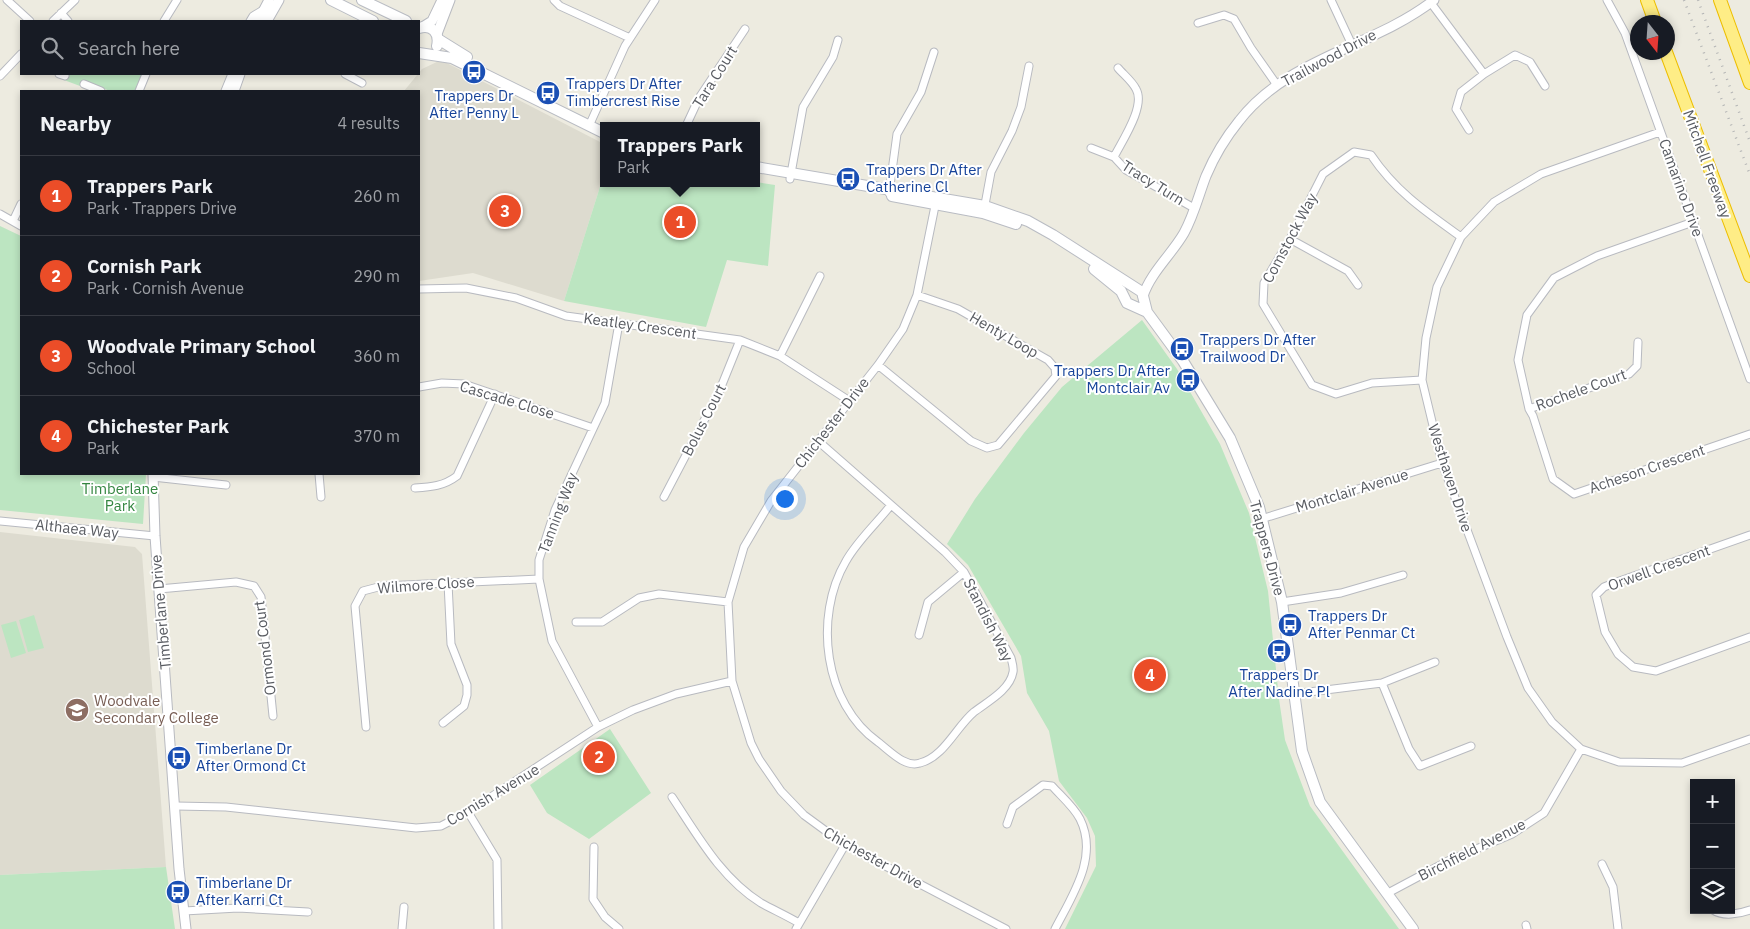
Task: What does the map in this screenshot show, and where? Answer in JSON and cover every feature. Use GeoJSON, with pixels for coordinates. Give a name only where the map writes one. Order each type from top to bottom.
{"type":"FeatureCollection","features":[{"type":"Feature","properties":{"kind":"highway"},"geometry":{"type":"LineString","coordinates":[[1647,0],[1652,15]]}},
{"type":"Feature","properties":{"kind":"highway"},"geometry":{"type":"LineString","coordinates":[[1720,0],[1750,83]]}},
{"type":"Feature","properties":{"kind":"highway","name":"Mitchell Freeway"},"geometry":{"type":"LineString","coordinates":[[1669,60],[1750,276]]}},
{"type":"Feature","properties":{"kind":"main road"},"geometry":{"type":"LineString","coordinates":[[331,0],[371,20]]}},
{"type":"Feature","properties":{"kind":"main road"},"geometry":{"type":"LineString","coordinates":[[362,0],[404,20]]}},
{"type":"Feature","properties":{"kind":"main road"},"geometry":{"type":"LineString","coordinates":[[421,26],[430,28],[454,51],[590,123],[600,130]]}},
{"type":"Feature","properties":{"kind":"main road"},"geometry":{"type":"LineString","coordinates":[[423,54],[436,49],[438,37]]}},
{"type":"Feature","properties":{"kind":"main road"},"geometry":{"type":"LineString","coordinates":[[423,54],[452,58],[590,123],[600,125]]}},
{"type":"Feature","properties":{"kind":"main road","name":"Trappers Drive"},"geometry":{"type":"LineString","coordinates":[[760,169],[791,176],[984,209],[1028,221],[1140,291],[1148,312],[1182,361],[1230,438],[1262,519],[1282,602],[1302,752],[1320,802],[1413,929]]}},
{"type":"Feature","properties":{"kind":"main road","name":"Trappers Drive"},"geometry":{"type":"LineString","coordinates":[[760,173],[791,176]]}},
{"type":"Feature","properties":{"kind":"main road","name":"Trappers Drive"},"geometry":{"type":"LineString","coordinates":[[984,209],[1050,240],[1085,262],[1125,296],[1127,303],[1133,306]]}},
{"type":"Feature","properties":{"kind":"main road"},"geometry":{"type":"LineString","coordinates":[[1125,296],[1129,290],[1140,291],[1133,306],[1148,312]]}},
{"type":"Feature","properties":{"kind":"street"},"geometry":{"type":"LineString","coordinates":[[7,0],[29,20]]}},
{"type":"Feature","properties":{"kind":"street"},"geometry":{"type":"LineString","coordinates":[[54,20],[75,0]]}},
{"type":"Feature","properties":{"kind":"street"},"geometry":{"type":"LineString","coordinates":[[165,20],[177,0]]}},
{"type":"Feature","properties":{"kind":"street"},"geometry":{"type":"LineString","coordinates":[[268,20],[279,0]]}},
{"type":"Feature","properties":{"kind":"street"},"geometry":{"type":"LineString","coordinates":[[421,26],[432,21],[442,0]]}},
{"type":"Feature","properties":{"kind":"street"},"geometry":{"type":"LineString","coordinates":[[438,37],[450,0]]}},
{"type":"Feature","properties":{"kind":"street"},"geometry":{"type":"LineString","coordinates":[[554,0],[560,6],[630,38]]}},
{"type":"Feature","properties":{"kind":"street"},"geometry":{"type":"LineString","coordinates":[[590,123],[630,38],[655,0]]}},
{"type":"Feature","properties":{"kind":"street"},"geometry":{"type":"LineString","coordinates":[[1330,0],[1352,45]]}},
{"type":"Feature","properties":{"kind":"street","name":"Camarino Drive"},"geometry":{"type":"LineString","coordinates":[[1607,0],[1625,33],[1750,378]]}},
{"type":"Feature","properties":{"kind":"street"},"geometry":{"type":"LineString","coordinates":[[1432,1],[1484,74]]}},
{"type":"Feature","properties":{"kind":"street","name":"Trailwood Drive"},"geometry":{"type":"LineString","coordinates":[[1140,291],[1184,232],[1207,174],[1224,142],[1255,103],[1277,85],[1401,20],[1432,1]]}},
{"type":"Feature","properties":{"kind":"street"},"geometry":{"type":"LineString","coordinates":[[251,20],[253,16],[262,11],[267,3]]}},
{"type":"Feature","properties":{"kind":"street"},"geometry":{"type":"LineString","coordinates":[[258,20],[267,3]]}},
{"type":"Feature","properties":{"kind":"street"},"geometry":{"type":"LineString","coordinates":[[61,13],[67,20]]}},
{"type":"Feature","properties":{"kind":"street"},"geometry":{"type":"LineString","coordinates":[[1198,23],[1224,15],[1234,19],[1251,48],[1277,85]]}},
{"type":"Feature","properties":{"kind":"street","name":"Tara Court"},"geometry":{"type":"LineString","coordinates":[[688,122],[699,98],[745,29]]}},
{"type":"Feature","properties":{"kind":"street"},"geometry":{"type":"LineString","coordinates":[[791,176],[804,108],[833,57],[838,40]]}},
{"type":"Feature","properties":{"kind":"street"},"geometry":{"type":"LineString","coordinates":[[888,193],[897,134],[921,92],[934,52]]}},
{"type":"Feature","properties":{"kind":"street"},"geometry":{"type":"LineString","coordinates":[[0,76],[20,55]]}},
{"type":"Feature","properties":{"kind":"street"},"geometry":{"type":"LineString","coordinates":[[1469,130],[1456,109],[1461,92],[1484,74],[1515,56],[1530,62],[1545,86]]}},
{"type":"Feature","properties":{"kind":"street"},"geometry":{"type":"LineString","coordinates":[[984,209],[991,172],[1012,131],[1021,107],[1028,66]]}},
{"type":"Feature","properties":{"kind":"street","name":"Tracy Turn"},"geometry":{"type":"LineString","coordinates":[[1114,157],[1137,111],[1139,96],[1136,89],[1118,68]]}},
{"type":"Feature","properties":{"kind":"street"},"geometry":{"type":"LineString","coordinates":[[139,90],[146,75]]}},
{"type":"Feature","properties":{"kind":"street"},"geometry":{"type":"LineString","coordinates":[[226,90],[234,75]]}},
{"type":"Feature","properties":{"kind":"street"},"geometry":{"type":"LineString","coordinates":[[234,75],[234,90]]}},
{"type":"Feature","properties":{"kind":"street"},"geometry":{"type":"LineString","coordinates":[[347,75],[362,83]]}},
{"type":"Feature","properties":{"kind":"street"},"geometry":{"type":"LineString","coordinates":[[84,84],[99,90]]}},
{"type":"Feature","properties":{"kind":"street","name":"Westhaven Drive"},"geometry":{"type":"LineString","coordinates":[[1660,132],[1541,174],[1494,202],[1461,237],[1437,287],[1426,338],[1422,380],[1442,463],[1528,688],[1552,722],[1582,749],[1619,762],[1682,763],[1750,739]]}},
{"type":"Feature","properties":{"kind":"street","name":"Tracy Turn"},"geometry":{"type":"LineString","coordinates":[[1091,148],[1114,157],[1126,170],[1194,208]]}},
{"type":"Feature","properties":{"kind":"street","name":"Comstock Way"},"geometry":{"type":"LineString","coordinates":[[1422,380],[1372,383],[1336,394],[1312,385],[1264,304],[1264,283],[1290,239],[1323,174],[1354,152],[1371,155],[1384,173],[1406,197],[1461,237]]}},
{"type":"Feature","properties":{"kind":"street","name":"Chichester Drive"},"geometry":{"type":"LineString","coordinates":[[936,201],[917,295],[903,329],[878,365],[848,400],[770,501],[744,547],[728,602],[732,681],[751,743],[767,773],[804,815],[846,845],[1006,929]]}},
{"type":"Feature","properties":{"kind":"street"},"geometry":{"type":"LineString","coordinates":[[13,221],[20,206]]}},
{"type":"Feature","properties":{"kind":"street"},"geometry":{"type":"LineString","coordinates":[[0,214],[20,225]]}},
{"type":"Feature","properties":{"kind":"street","name":"Acheson Crescent"},"geometry":{"type":"LineString","coordinates":[[1693,222],[1597,256],[1554,278],[1527,315],[1518,360],[1529,409],[1553,479],[1574,494],[1750,434]]}},
{"type":"Feature","properties":{"kind":"street"},"geometry":{"type":"LineString","coordinates":[[1290,239],[1348,271],[1358,285]]}},
{"type":"Feature","properties":{"kind":"street"},"geometry":{"type":"LineString","coordinates":[[780,356],[820,276]]}},
{"type":"Feature","properties":{"kind":"street","name":"Keatley Crescent"},"geometry":{"type":"LineString","coordinates":[[420,289],[466,288],[516,298],[566,316],[740,340],[780,356],[848,400]]}},
{"type":"Feature","properties":{"kind":"street","name":"Henty Loop"},"geometry":{"type":"LineString","coordinates":[[878,365],[971,440],[988,448],[998,445],[1056,376],[1055,368],[1048,360],[958,309],[917,295]]}},
{"type":"Feature","properties":{"kind":"street","name":"Tanning Way"},"geometry":{"type":"LineString","coordinates":[[598,728],[552,641],[539,579],[540,560],[555,510],[605,402],[618,323]]}},
{"type":"Feature","properties":{"kind":"street","name":"Bolus Court"},"geometry":{"type":"LineString","coordinates":[[664,498],[719,392],[740,340]]}},
{"type":"Feature","properties":{"kind":"street","name":"Rochele Court"},"geometry":{"type":"LineString","coordinates":[[1529,409],[1629,374],[1637,366],[1638,342]]}},
{"type":"Feature","properties":{"kind":"street","name":"Cascade Close"},"geometry":{"type":"LineString","coordinates":[[420,387],[442,383],[464,384],[594,428]]}},
{"type":"Feature","properties":{"kind":"street"},"geometry":{"type":"LineString","coordinates":[[415,488],[436,486],[448,482],[457,476],[495,394]]}},
{"type":"Feature","properties":{"kind":"street","name":"Standish Way"},"geometry":{"type":"LineString","coordinates":[[818,441],[945,552],[964,572],[1011,658],[1013,672],[1008,685],[964,721],[936,756],[920,764],[909,764],[869,736],[846,709],[832,671],[827,630],[831,597],[846,561],[891,505]]}},
{"type":"Feature","properties":{"kind":"street","name":"Montclair Avenue"},"geometry":{"type":"LineString","coordinates":[[1262,519],[1442,463]]}},
{"type":"Feature","properties":{"kind":"street"},"geometry":{"type":"LineString","coordinates":[[153,475],[226,485]]}},
{"type":"Feature","properties":{"kind":"street","name":"Timberlane Drive"},"geometry":{"type":"LineString","coordinates":[[153,475],[154,536],[186,929]]}},
{"type":"Feature","properties":{"kind":"street"},"geometry":{"type":"LineString","coordinates":[[319,475],[321,497]]}},
{"type":"Feature","properties":{"kind":"street","name":"Althaea Way"},"geometry":{"type":"LineString","coordinates":[[0,521],[154,536]]}},
{"type":"Feature","properties":{"kind":"street","name":"Orwell Crescent"},"geometry":{"type":"LineString","coordinates":[[1750,535],[1614,583],[1604,587],[1596,595],[1605,632],[1618,654],[1633,667],[1656,671],[1750,637]]}},
{"type":"Feature","properties":{"kind":"street"},"geometry":{"type":"LineString","coordinates":[[919,635],[928,602],[964,572]]}},
{"type":"Feature","properties":{"kind":"street"},"geometry":{"type":"LineString","coordinates":[[1282,602],[1341,593],[1403,574]]}},
{"type":"Feature","properties":{"kind":"street","name":"Wilmore Close"},"geometry":{"type":"LineString","coordinates":[[366,727],[355,606],[363,591],[382,586],[539,579]]}},
{"type":"Feature","properties":{"kind":"street","name":"Ormond Court"},"geometry":{"type":"LineString","coordinates":[[159,589],[236,582],[254,586],[261,597],[273,716]]}},
{"type":"Feature","properties":{"kind":"street"},"geometry":{"type":"LineString","coordinates":[[444,724],[464,706],[467,696],[467,685],[450,644],[448,583]]}},
{"type":"Feature","properties":{"kind":"street"},"geometry":{"type":"LineString","coordinates":[[576,622],[602,622],[639,598],[659,594],[728,602]]}},
{"type":"Feature","properties":{"kind":"street"},"geometry":{"type":"LineString","coordinates":[[1293,694],[1382,683],[1434,662]]}},
{"type":"Feature","properties":{"kind":"street","name":"Cornish Avenue"},"geometry":{"type":"LineString","coordinates":[[176,806],[226,807],[416,828],[441,826],[468,812],[598,728],[633,710],[676,694],[732,681]]}},
{"type":"Feature","properties":{"kind":"street"},"geometry":{"type":"LineString","coordinates":[[1382,683],[1409,749],[1420,766],[1471,746]]}},
{"type":"Feature","properties":{"kind":"street","name":"Birchfield Avenue"},"geometry":{"type":"LineString","coordinates":[[1388,893],[1448,861],[1512,834],[1544,813],[1582,749]]}},
{"type":"Feature","properties":{"kind":"street"},"geometry":{"type":"LineString","coordinates":[[1007,824],[1013,807],[1043,785],[1052,786],[1080,818],[1086,837],[1086,865],[1055,929]]}},
{"type":"Feature","properties":{"kind":"street"},"geometry":{"type":"LineString","coordinates":[[672,797],[714,861],[738,886],[798,926],[846,845]]}},
{"type":"Feature","properties":{"kind":"street"},"geometry":{"type":"LineString","coordinates":[[468,812],[497,860],[498,929]]}},
{"type":"Feature","properties":{"kind":"street"},"geometry":{"type":"LineString","coordinates":[[594,847],[593,898],[605,917],[619,929]]}},
{"type":"Feature","properties":{"kind":"street"},"geometry":{"type":"LineString","coordinates":[[1602,864],[1613,887],[1618,929]]}},
{"type":"Feature","properties":{"kind":"street"},"geometry":{"type":"LineString","coordinates":[[402,929],[404,907]]}},
{"type":"Feature","properties":{"kind":"street"},"geometry":{"type":"LineString","coordinates":[[184,911],[246,908],[308,912]]}},
{"type":"Feature","properties":{"kind":"street"},"geometry":{"type":"LineString","coordinates":[[1735,914],[1750,910]]}},
{"type":"Feature","properties":{"kind":"shaded area"},"geometry":{"type":"Polygon","coordinates":[[[441,60],[600,142],[600,187],[564,301],[473,273],[420,281],[420,90],[405,90],[417,75],[420,75],[422,69],[441,60]]]}},
{"type":"Feature","properties":{"kind":"shaded area","name":"Woodvale Secondary College"},"geometry":{"type":"Polygon","coordinates":[[[0,532],[135,547],[142,554],[166,867],[0,875],[0,532]]]}},
{"type":"Feature","properties":{"kind":"green space"},"geometry":{"type":"Polygon","coordinates":[[[65,75],[142,76],[136,90],[107,90],[84,81],[80,86],[64,80],[65,75]]]}},
{"type":"Feature","properties":{"kind":"green space"},"geometry":{"type":"Polygon","coordinates":[[[760,183],[775,185],[768,266],[727,260],[706,327],[564,301],[600,187],[760,187],[760,183]]]}},
{"type":"Feature","properties":{"kind":"green space","name":"Timberlane Park"},"geometry":{"type":"Polygon","coordinates":[[[0,226],[20,236],[20,475],[146,475],[143,524],[0,510],[0,226]]]}},
{"type":"Feature","properties":{"kind":"green space"},"geometry":{"type":"Polygon","coordinates":[[[1142,320],[1177,369],[1220,444],[1249,513],[1268,591],[1285,740],[1310,806],[1399,929],[1065,929],[1096,866],[1095,836],[1087,818],[1059,781],[1049,731],[1027,693],[1021,656],[968,565],[947,544],[975,499],[1024,433],[1062,387],[1142,320]]]}},
{"type":"Feature","properties":{"kind":"green space"},"geometry":{"type":"Polygon","coordinates":[[[34,615],[44,648],[28,652],[19,620],[34,615]]]}},
{"type":"Feature","properties":{"kind":"green space"},"geometry":{"type":"Polygon","coordinates":[[[16,621],[26,653],[11,658],[1,625],[16,621]]]}},
{"type":"Feature","properties":{"kind":"green space"},"geometry":{"type":"Polygon","coordinates":[[[610,729],[651,793],[589,839],[547,813],[530,785],[610,729]]]}},
{"type":"Feature","properties":{"kind":"green space"},"geometry":{"type":"Polygon","coordinates":[[[166,867],[175,929],[0,929],[0,875],[166,867]]]}},
{"type":"Feature","properties":{"kind":"railway"},"geometry":{"type":"LineString","coordinates":[[1684,0],[1750,175]]}},
{"type":"Feature","properties":{"kind":"railway"},"geometry":{"type":"LineString","coordinates":[[1698,0],[1750,142]]}},
{"type":"Feature","properties":{"kind":"place","name":"Trappers Dr After Penny L"},"geometry":{"type":"Point","coordinates":[474,72]}},
{"type":"Feature","properties":{"kind":"place","name":"Trappers Dr After Timbercrest Rise"},"geometry":{"type":"Point","coordinates":[548,93]}},
{"type":"Feature","properties":{"kind":"place","name":"Trappers Dr After Catherine Cl"},"geometry":{"type":"Point","coordinates":[848,179]}},
{"type":"Feature","properties":{"kind":"place","name":"Woodvale Primary School"},"geometry":{"type":"Point","coordinates":[505,211]}},
{"type":"Feature","properties":{"kind":"place","name":"Trappers Park"},"geometry":{"type":"Point","coordinates":[680,222]}},
{"type":"Feature","properties":{"kind":"place","name":"Trappers Dr After Trailwood Dr"},"geometry":{"type":"Point","coordinates":[1182,349]}},
{"type":"Feature","properties":{"kind":"place","name":"Trappers Dr After Montclair Av"},"geometry":{"type":"Point","coordinates":[1188,380]}},
{"type":"Feature","properties":{"kind":"place","name":"Trappers Dr After Penmar Ct"},"geometry":{"type":"Point","coordinates":[1290,625]}},
{"type":"Feature","properties":{"kind":"place","name":"Trappers Dr After Nadine Pl"},"geometry":{"type":"Point","coordinates":[1279,651]}},
{"type":"Feature","properties":{"kind":"place","name":"Chichester Park"},"geometry":{"type":"Point","coordinates":[1150,675]}},
{"type":"Feature","properties":{"kind":"place","name":"Woodvale Secondary College"},"geometry":{"type":"Point","coordinates":[77,710]}},
{"type":"Feature","properties":{"kind":"place","name":"Cornish Park"},"geometry":{"type":"Point","coordinates":[599,757]}},
{"type":"Feature","properties":{"kind":"place","name":"Timberlane Dr After Ormond Ct"},"geometry":{"type":"Point","coordinates":[179,758]}},
{"type":"Feature","properties":{"kind":"place","name":"Timberlane Dr After Karri Ct"},"geometry":{"type":"Point","coordinates":[178,892]}}]}
